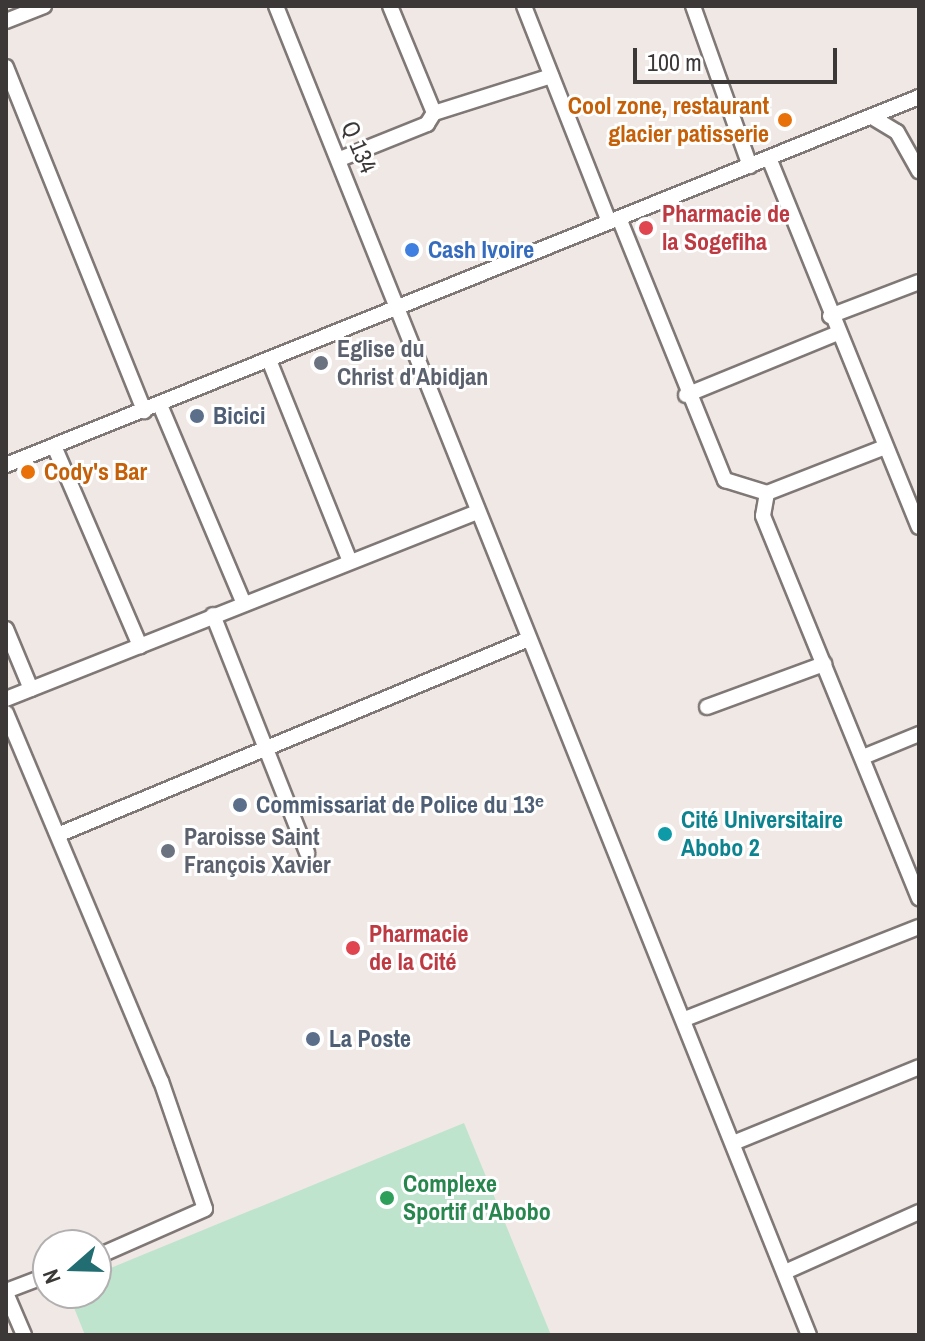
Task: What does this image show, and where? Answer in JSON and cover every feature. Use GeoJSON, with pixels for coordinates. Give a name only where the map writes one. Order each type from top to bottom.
{"type":"FeatureCollection","features":[{"type":"Feature","properties":{"kind":"street"},"geometry":{"type":"LineString","coordinates":[[6,21],[44,6]]}},
{"type":"Feature","properties":{"kind":"street","name":"Q 134"},"geometry":{"type":"LineString","coordinates":[[276,6],[401,305],[477,512],[685,1019],[809,1335]]}},
{"type":"Feature","properties":{"kind":"street"},"geometry":{"type":"LineString","coordinates":[[390,6],[434,113]]}},
{"type":"Feature","properties":{"kind":"street"},"geometry":{"type":"LineString","coordinates":[[524,6],[686,395],[725,480],[767,493],[885,447]]}},
{"type":"Feature","properties":{"kind":"street"},"geometry":{"type":"LineString","coordinates":[[693,6],[750,166]]}},
{"type":"Feature","properties":{"kind":"street"},"geometry":{"type":"LineString","coordinates":[[7,72],[144,411]]}},
{"type":"Feature","properties":{"kind":"street"},"geometry":{"type":"LineString","coordinates":[[340,159],[427,124],[434,113],[551,76]]}},
{"type":"Feature","properties":{"kind":"street"},"geometry":{"type":"LineString","coordinates":[[6,465],[919,97]]}},
{"type":"Feature","properties":{"kind":"street"},"geometry":{"type":"LineString","coordinates":[[872,117],[897,132],[919,171]]}},
{"type":"Feature","properties":{"kind":"street"},"geometry":{"type":"LineString","coordinates":[[769,158],[830,316],[919,527]]}},
{"type":"Feature","properties":{"kind":"street"},"geometry":{"type":"LineString","coordinates":[[830,316],[919,282]]}},
{"type":"Feature","properties":{"kind":"street"},"geometry":{"type":"LineString","coordinates":[[686,395],[838,333]]}},
{"type":"Feature","properties":{"kind":"street"},"geometry":{"type":"LineString","coordinates":[[269,360],[350,561]]}},
{"type":"Feature","properties":{"kind":"street"},"geometry":{"type":"LineString","coordinates":[[160,405],[244,604]]}},
{"type":"Feature","properties":{"kind":"street"},"geometry":{"type":"LineString","coordinates":[[54,446],[140,646]]}},
{"type":"Feature","properties":{"kind":"street"},"geometry":{"type":"LineString","coordinates":[[767,493],[763,516],[919,898]]}},
{"type":"Feature","properties":{"kind":"street"},"geometry":{"type":"LineString","coordinates":[[6,699],[477,512]]}},
{"type":"Feature","properties":{"kind":"street"},"geometry":{"type":"LineString","coordinates":[[213,615],[307,853]]}},
{"type":"Feature","properties":{"kind":"street"},"geometry":{"type":"LineString","coordinates":[[6,629],[31,689]]}},
{"type":"Feature","properties":{"kind":"street"},"geometry":{"type":"LineString","coordinates":[[60,834],[529,639]]}},
{"type":"Feature","properties":{"kind":"street"},"geometry":{"type":"LineString","coordinates":[[707,707],[824,664]]}},
{"type":"Feature","properties":{"kind":"street"},"geometry":{"type":"LineString","coordinates":[[6,713],[60,834],[205,1209],[112,1250]]}},
{"type":"Feature","properties":{"kind":"street"},"geometry":{"type":"LineString","coordinates":[[863,757],[919,734]]}},
{"type":"Feature","properties":{"kind":"street"},"geometry":{"type":"LineString","coordinates":[[685,1019],[919,927]]}},
{"type":"Feature","properties":{"kind":"street"},"geometry":{"type":"LineString","coordinates":[[733,1143],[919,1067]]}},
{"type":"Feature","properties":{"kind":"street"},"geometry":{"type":"LineString","coordinates":[[785,1272],[919,1212]]}},
{"type":"Feature","properties":{"kind":"street"},"geometry":{"type":"LineString","coordinates":[[24,1335],[6,1292],[32,1281]]}},
{"type":"Feature","properties":{"kind":"green space","name":"Complexe Sportif d'Abobo"},"geometry":{"type":"Polygon","coordinates":[[[464,1123],[551,1335],[85,1335],[74,1309],[112,1309],[112,1267],[464,1123]]]}},
{"type":"Feature","properties":{"kind":"place","name":"Cool zone, restaurant glacier patisserie"},"geometry":{"type":"Point","coordinates":[785,120]}},
{"type":"Feature","properties":{"kind":"place","name":"Pharmacie de la Sogefiha"},"geometry":{"type":"Point","coordinates":[646,228]}},
{"type":"Feature","properties":{"kind":"place","name":"Cash Ivoire"},"geometry":{"type":"Point","coordinates":[412,250]}},
{"type":"Feature","properties":{"kind":"place","name":"Eglise du Christ d'Abidjan"},"geometry":{"type":"Point","coordinates":[321,363]}},
{"type":"Feature","properties":{"kind":"place","name":"Bicici"},"geometry":{"type":"Point","coordinates":[197,416]}},
{"type":"Feature","properties":{"kind":"place","name":"Cody's Bar"},"geometry":{"type":"Point","coordinates":[28,472]}},
{"type":"Feature","properties":{"kind":"place","name":"Commissariat de Police du 13ᵉ"},"geometry":{"type":"Point","coordinates":[240,805]}},
{"type":"Feature","properties":{"kind":"place","name":"Cité Universitaire Abobo 2"},"geometry":{"type":"Point","coordinates":[665,834]}},
{"type":"Feature","properties":{"kind":"place","name":"Paroisse Saint François Xavier"},"geometry":{"type":"Point","coordinates":[168,851]}},
{"type":"Feature","properties":{"kind":"place","name":"Pharmacie de la Cité"},"geometry":{"type":"Point","coordinates":[353,948]}},
{"type":"Feature","properties":{"kind":"place","name":"La Poste"},"geometry":{"type":"Point","coordinates":[313,1039]}},
{"type":"Feature","properties":{"kind":"place","name":"Complexe Sportif d'Abobo"},"geometry":{"type":"Point","coordinates":[387,1198]}}]}
